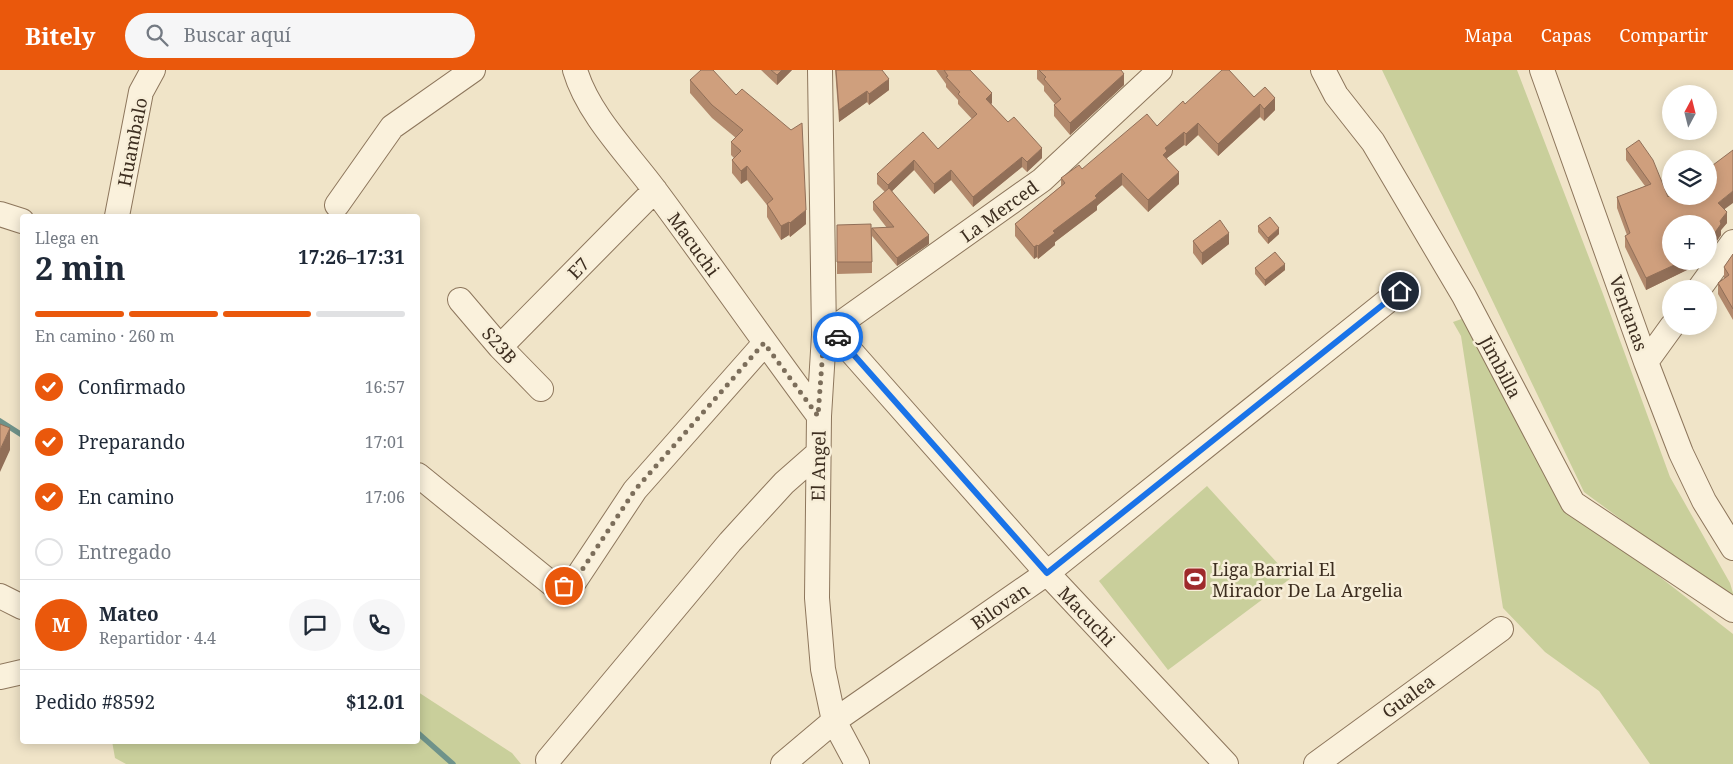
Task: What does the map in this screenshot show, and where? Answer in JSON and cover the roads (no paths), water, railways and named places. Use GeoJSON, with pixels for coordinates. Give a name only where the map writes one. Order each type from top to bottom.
{"type":"FeatureCollection","features":[{"type":"Feature","properties":{"kind":"street","name":"Huambalo"},"geometry":{"type":"LineString","coordinates":[[117,214],[141,92],[153,70]]}},
{"type":"Feature","properties":{"kind":"street"},"geometry":{"type":"LineString","coordinates":[[337,205],[392,128],[472,70]]}},
{"type":"Feature","properties":{"kind":"street","name":"Macuchi"},"geometry":{"type":"LineString","coordinates":[[575,70],[577,78],[597,115],[655,190],[818,416]]}},
{"type":"Feature","properties":{"kind":"street","name":"El Angel"},"geometry":{"type":"LineString","coordinates":[[820,70],[828,333],[818,416],[817,598],[823,669],[834,721],[857,764]]}},
{"type":"Feature","properties":{"kind":"street","name":"La Merced"},"geometry":{"type":"LineString","coordinates":[[828,333],[1042,180],[1160,70]]}},
{"type":"Feature","properties":{"kind":"street","name":"Jimbilla"},"geometry":{"type":"LineString","coordinates":[[1323,70],[1336,95],[1373,142],[1464,296],[1573,503],[1733,610]]}},
{"type":"Feature","properties":{"kind":"street","name":"Ventanas"},"geometry":{"type":"LineString","coordinates":[[1542,70],[1646,362],[1681,453],[1704,501],[1733,548]]}},
{"type":"Feature","properties":{"kind":"street","name":"E7"},"geometry":{"type":"LineString","coordinates":[[500,347],[655,190]]}},
{"type":"Feature","properties":{"kind":"street"},"geometry":{"type":"LineString","coordinates":[[0,214],[20,220]]}},
{"type":"Feature","properties":{"kind":"street"},"geometry":{"type":"LineString","coordinates":[[1706,280],[1733,242]]}},
{"type":"Feature","properties":{"kind":"street","name":"Bilovan"},"geometry":{"type":"LineString","coordinates":[[783,764],[834,721],[1047,573],[1400,291]]}},
{"type":"Feature","properties":{"kind":"street","name":"S23B"},"geometry":{"type":"LineString","coordinates":[[460,300],[500,347],[541,389]]}},
{"type":"Feature","properties":{"kind":"street","name":"Macuchi"},"geometry":{"type":"LineString","coordinates":[[828,333],[1047,573],[1226,764]]}},
{"type":"Feature","properties":{"kind":"street"},"geometry":{"type":"LineString","coordinates":[[1646,362],[1666,335]]}},
{"type":"Feature","properties":{"kind":"street"},"geometry":{"type":"LineString","coordinates":[[420,477],[552,584],[564,586],[574,582],[635,490],[764,343]]}},
{"type":"Feature","properties":{"kind":"street"},"geometry":{"type":"LineString","coordinates":[[548,760],[730,542],[784,483],[818,454]]}},
{"type":"Feature","properties":{"kind":"street"},"geometry":{"type":"LineString","coordinates":[[0,596],[20,606]]}},
{"type":"Feature","properties":{"kind":"street","name":"Gualea"},"geometry":{"type":"LineString","coordinates":[[1316,764],[1501,629]]}},
{"type":"Feature","properties":{"kind":"street"},"geometry":{"type":"LineString","coordinates":[[0,676],[20,672]]}},
{"type":"Feature","properties":{"kind":"waterway"},"geometry":{"type":"LineString","coordinates":[[0,421],[20,434]]}},
{"type":"Feature","properties":{"kind":"waterway"},"geometry":{"type":"LineString","coordinates":[[420,735],[453,764]]}},
{"type":"Feature","properties":{"kind":"place","name":"Liga Barrial El Mirador De La Argelia"},"geometry":{"type":"Point","coordinates":[1195,579]}}]}
